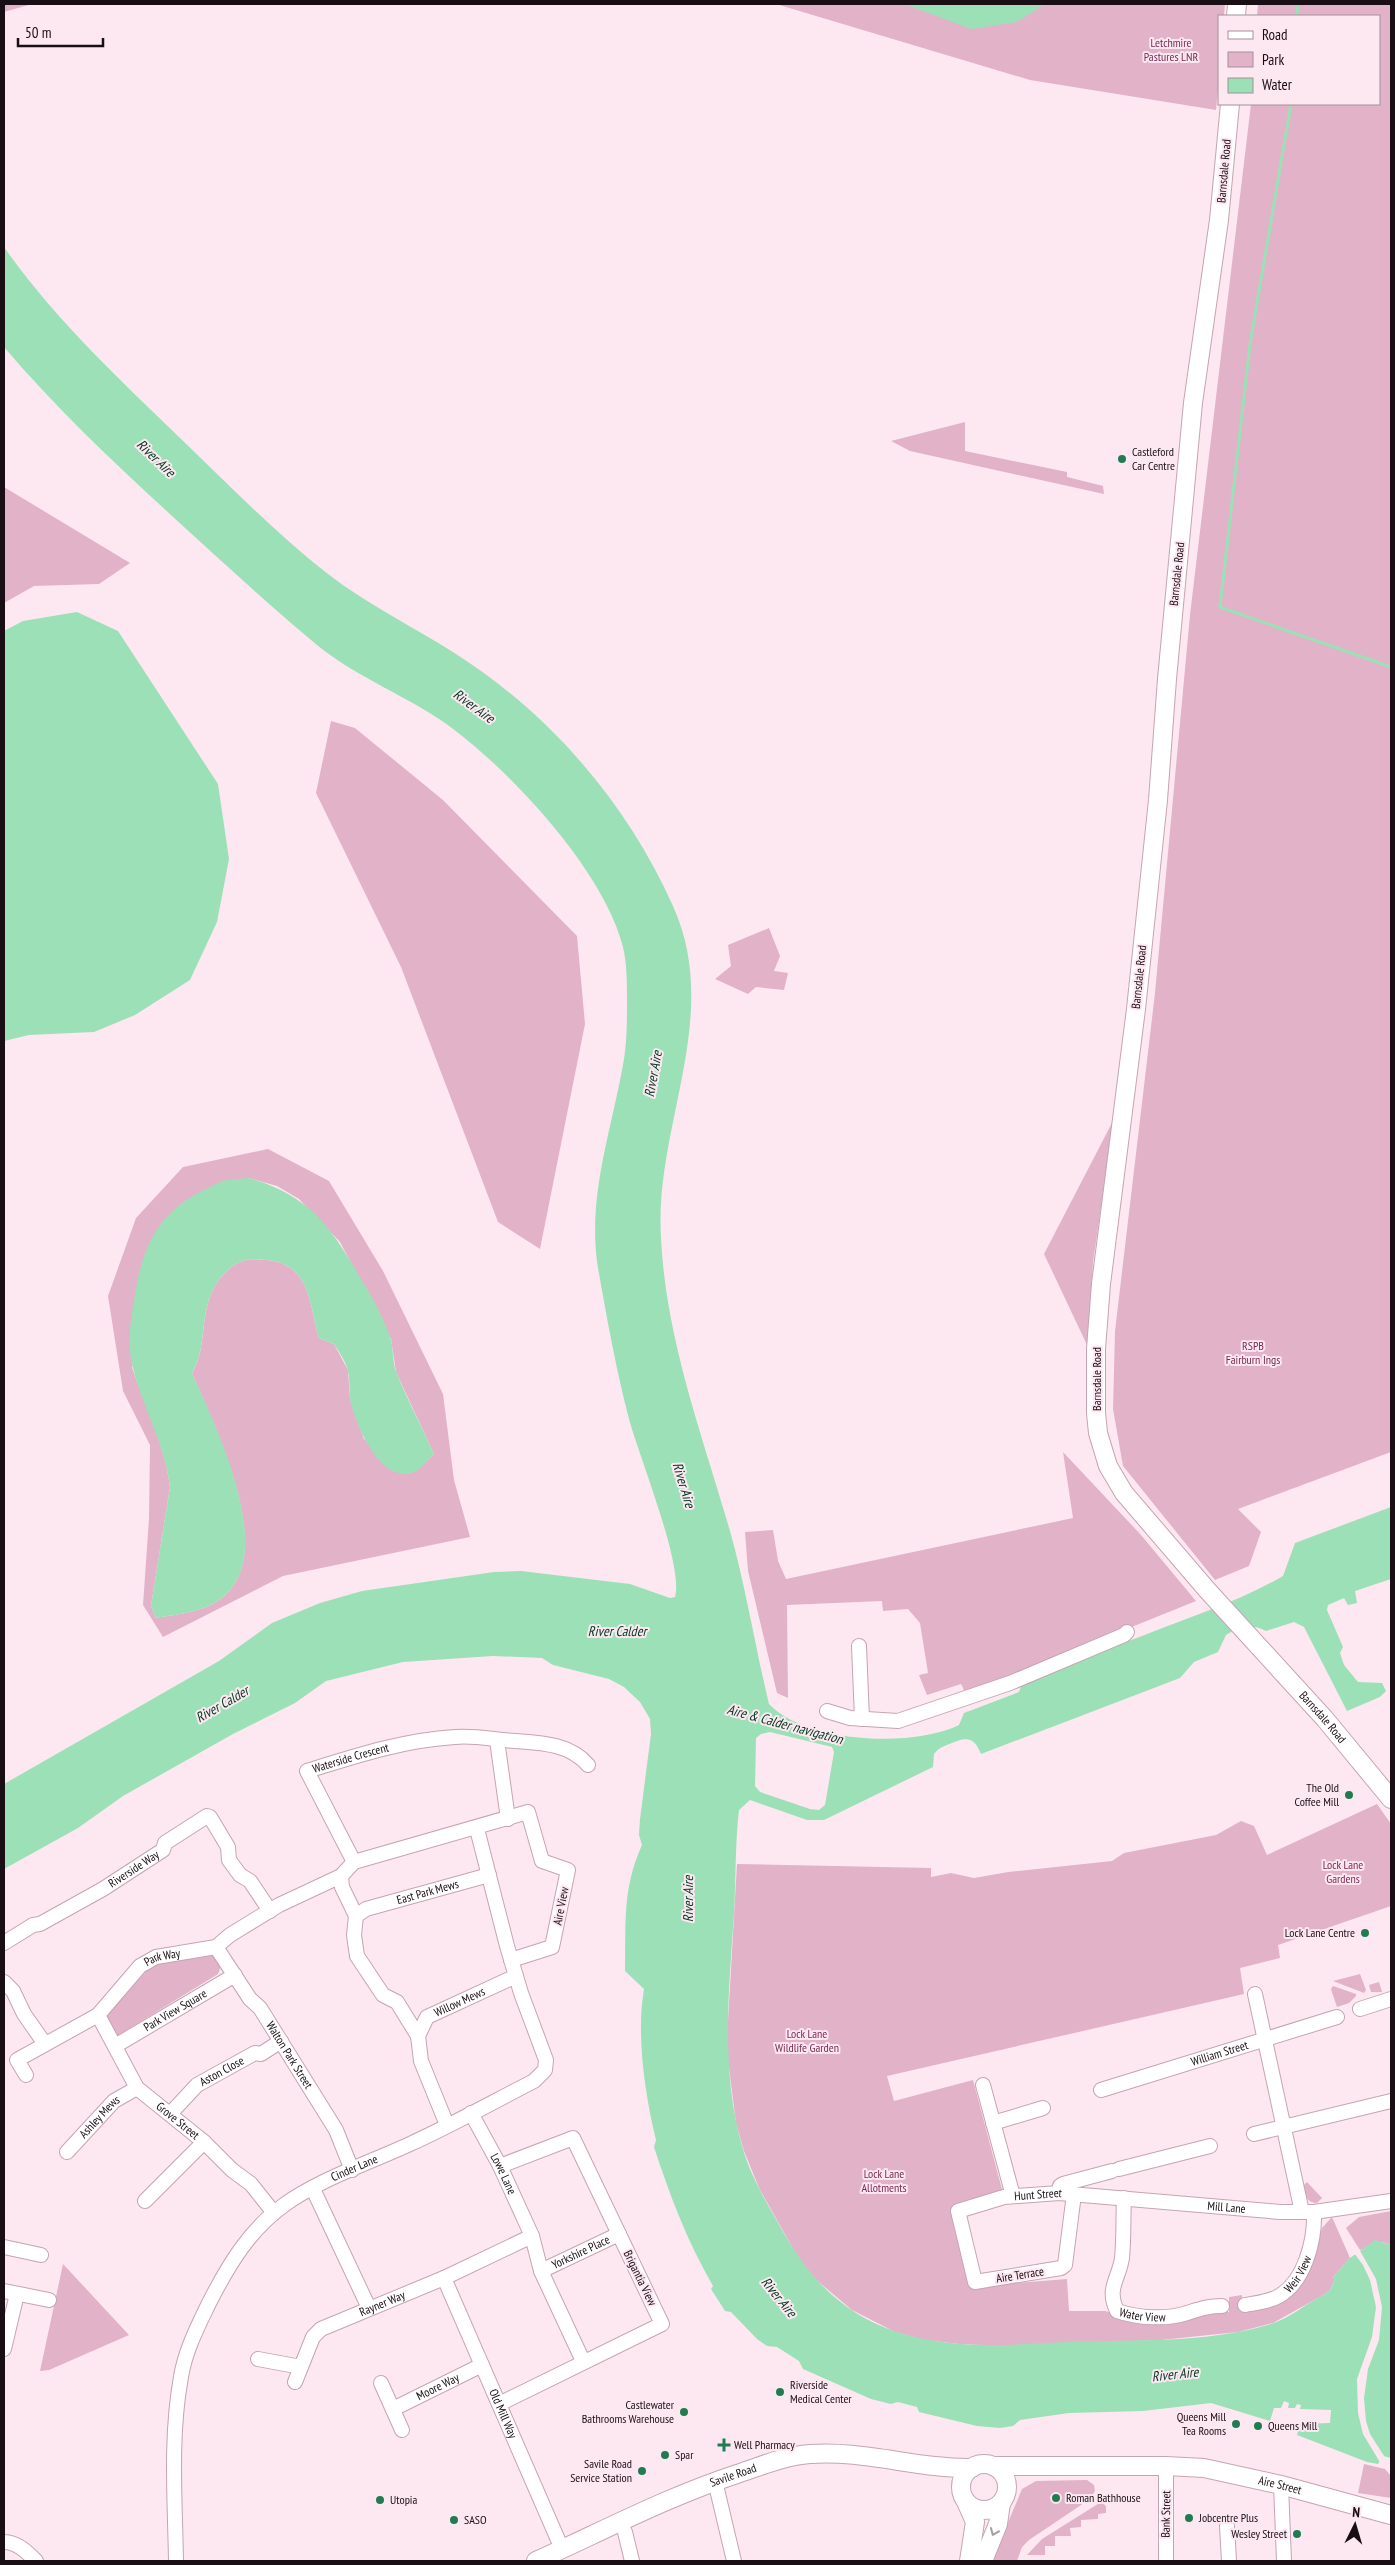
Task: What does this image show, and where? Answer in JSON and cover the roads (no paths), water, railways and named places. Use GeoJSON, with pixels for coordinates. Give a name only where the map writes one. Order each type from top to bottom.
{"type":"FeatureCollection","features":[{"type":"Feature","properties":{"kind":"main road","name":"Barnsdale Road"},"geometry":{"type":"LineString","coordinates":[[1230,105],[1219,220],[1193,403],[1166,679],[1158,800],[1134,1019],[1101,1284],[1096,1371],[1098,1433],[1113,1478],[1124,1493],[1252,1642],[1391,1798]]}},
{"type":"Feature","properties":{"kind":"main road","name":"Savile Road"},"geometry":{"type":"LineString","coordinates":[[536,2561],[675,2496],[786,2457],[811,2454],[870,2456],[912,2461],[944,2468],[972,2468]]}},
{"type":"Feature","properties":{"kind":"main road"},"geometry":{"type":"LineString","coordinates":[[1028,2466],[1004,2495],[988,2510],[974,2508],[964,2498],[962,2478],[972,2468],[979,2465],[1166,2466]]}},
{"type":"Feature","properties":{"kind":"main road"},"geometry":{"type":"LineString","coordinates":[[983,2561],[998,2524],[1004,2495],[1003,2475],[994,2466]]}},
{"type":"Feature","properties":{"kind":"main road","name":"Aire Street"},"geometry":{"type":"LineString","coordinates":[[1166,2466],[1204,2468],[1281,2485],[1391,2515]]}},
{"type":"Feature","properties":{"kind":"main road"},"geometry":{"type":"LineString","coordinates":[[944,2468],[964,2498],[975,2522],[969,2561]]}},
{"type":"Feature","properties":{"kind":"street"},"geometry":{"type":"LineString","coordinates":[[827,1711],[838,1716],[898,1721],[1010,1683],[1127,1632]]}},
{"type":"Feature","properties":{"kind":"street"},"geometry":{"type":"LineString","coordinates":[[859,1646],[862,1719]]}},
{"type":"Feature","properties":{"kind":"street","name":"Waterside Crescent"},"geometry":{"type":"LineString","coordinates":[[354,1862],[306,1771],[378,1749],[455,1737],[544,1743],[579,1754],[588,1765]]}},
{"type":"Feature","properties":{"kind":"street"},"geometry":{"type":"LineString","coordinates":[[354,1862],[508,1819],[497,1740]]}},
{"type":"Feature","properties":{"kind":"street","name":"Aire View"},"geometry":{"type":"LineString","coordinates":[[508,1819],[528,1812],[542,1861],[568,1870],[552,1947],[511,1960]]}},
{"type":"Feature","properties":{"kind":"street","name":"Riverside Way"},"geometry":{"type":"LineString","coordinates":[[4,1943],[32,1925],[40,1924],[103,1889],[163,1850],[165,1843],[207,1816],[210,1817],[228,1847],[229,1860],[240,1875],[250,1881],[270,1911]]}},
{"type":"Feature","properties":{"kind":"street","name":"Cinder Lane"},"geometry":{"type":"LineString","coordinates":[[176,2561],[176,2422],[181,2376],[186,2355],[203,2315],[232,2261],[252,2235],[274,2213],[313,2189],[448,2125],[539,2079],[545,2070],[546,2060],[511,1960],[476,1829]]}},
{"type":"Feature","properties":{"kind":"street","name":"Park Way"},"geometry":{"type":"LineString","coordinates":[[26,2075],[17,2060],[98,2015],[140,1966],[156,1957],[216,1947],[270,1911],[341,1876],[354,1862]]}},
{"type":"Feature","properties":{"kind":"street","name":"East Park Mews"},"geometry":{"type":"LineString","coordinates":[[361,1913],[488,1875]]}},
{"type":"Feature","properties":{"kind":"street"},"geometry":{"type":"LineString","coordinates":[[341,1876],[342,1887],[361,1913],[354,1935],[357,1956],[383,1995],[397,2002],[418,2036],[421,2061],[448,2125]]}},
{"type":"Feature","properties":{"kind":"street","name":"Walton Park Street"},"geometry":{"type":"LineString","coordinates":[[216,1947],[250,1999],[260,2008],[336,2130],[352,2170]]}},
{"type":"Feature","properties":{"kind":"street","name":"Park View Square"},"geometry":{"type":"LineString","coordinates":[[115,2046],[235,1975]]}},
{"type":"Feature","properties":{"kind":"street","name":"Willow Mews"},"geometry":{"type":"LineString","coordinates":[[418,2036],[427,2017],[516,1976]]}},
{"type":"Feature","properties":{"kind":"street"},"geometry":{"type":"LineString","coordinates":[[4,1982],[13,1991],[34,2031],[45,2044]]}},
{"type":"Feature","properties":{"kind":"street","name":"Weir View"},"geometry":{"type":"LineString","coordinates":[[1245,2305],[1273,2299],[1290,2288],[1302,2267],[1315,2233],[1284,2126],[1255,1994]]}},
{"type":"Feature","properties":{"kind":"street"},"geometry":{"type":"LineString","coordinates":[[1360,2009],[1391,1999]]}},
{"type":"Feature","properties":{"kind":"street","name":"Grove Street"},"geometry":{"type":"LineString","coordinates":[[98,2015],[137,2088],[204,2142],[232,2170],[251,2184],[274,2213]]}},
{"type":"Feature","properties":{"kind":"street","name":"William Street"},"geometry":{"type":"LineString","coordinates":[[1101,2090],[1337,2017]]}},
{"type":"Feature","properties":{"kind":"street","name":"Aston Close"},"geometry":{"type":"LineString","coordinates":[[170,2114],[197,2085],[256,2052],[261,2054],[281,2041]]}},
{"type":"Feature","properties":{"kind":"street"},"geometry":{"type":"LineString","coordinates":[[983,2084],[1013,2196]]}},
{"type":"Feature","properties":{"kind":"street","name":"Ashley Mews"},"geometry":{"type":"LineString","coordinates":[[66,2152],[114,2101],[137,2088]]}},
{"type":"Feature","properties":{"kind":"street"},"geometry":{"type":"LineString","coordinates":[[1254,2134],[1391,2101]]}},
{"type":"Feature","properties":{"kind":"street"},"geometry":{"type":"LineString","coordinates":[[993,2123],[1043,2108]]}},
{"type":"Feature","properties":{"kind":"street","name":"Lowe Lane"},"geometry":{"type":"LineString","coordinates":[[471,2113],[500,2166],[532,2236],[541,2271],[583,2361]]}},
{"type":"Feature","properties":{"kind":"street","name":"Brigantia View"},"geometry":{"type":"LineString","coordinates":[[499,2404],[583,2361],[662,2324],[573,2138],[500,2166]]}},
{"type":"Feature","properties":{"kind":"street"},"geometry":{"type":"LineString","coordinates":[[145,2201],[204,2142]]}},
{"type":"Feature","properties":{"kind":"street","name":"Hunt Street"},"geometry":{"type":"LineString","coordinates":[[958,2211],[1013,2196],[1059,2193],[1060,2186],[1063,2184],[1210,2146]]}},
{"type":"Feature","properties":{"kind":"street"},"geometry":{"type":"LineString","coordinates":[[313,2189],[369,2308]]}},
{"type":"Feature","properties":{"kind":"street","name":"Mill Lane"},"geometry":{"type":"LineString","coordinates":[[1059,2193],[1308,2212],[1391,2201]]}},
{"type":"Feature","properties":{"kind":"street","name":"Aire Terrace"},"geometry":{"type":"LineString","coordinates":[[958,2211],[975,2282],[1061,2268],[1065,2265],[1074,2194]]}},
{"type":"Feature","properties":{"kind":"street","name":"Water View"},"geometry":{"type":"LineString","coordinates":[[1124,2198],[1122,2260],[1114,2283],[1112,2300],[1117,2311],[1133,2316],[1170,2316],[1188,2313],[1200,2307],[1222,2306]]}},
{"type":"Feature","properties":{"kind":"street","name":"Yorkshire Place"},"geometry":{"type":"LineString","coordinates":[[541,2271],[619,2234]]}},
{"type":"Feature","properties":{"kind":"street"},"geometry":{"type":"LineString","coordinates":[[444,2278],[532,2236]]}},
{"type":"Feature","properties":{"kind":"street"},"geometry":{"type":"LineString","coordinates":[[4,2247],[41,2255]]}},
{"type":"Feature","properties":{"kind":"street","name":"Rayner Way"},"geometry":{"type":"LineString","coordinates":[[301,2367],[313,2337],[321,2329],[444,2278]]}},
{"type":"Feature","properties":{"kind":"street","name":"Old Mill Way"},"geometry":{"type":"LineString","coordinates":[[444,2278],[562,2549]]}},
{"type":"Feature","properties":{"kind":"street"},"geometry":{"type":"LineString","coordinates":[[4,2349],[10,2293],[49,2300]]}},
{"type":"Feature","properties":{"kind":"street"},"geometry":{"type":"LineString","coordinates":[[258,2359],[301,2367],[295,2382]]}},
{"type":"Feature","properties":{"kind":"street","name":"Moore Way"},"geometry":{"type":"LineString","coordinates":[[393,2409],[482,2365]]}},
{"type":"Feature","properties":{"kind":"street"},"geometry":{"type":"LineString","coordinates":[[380,2383],[402,2430]]}},
{"type":"Feature","properties":{"kind":"street","name":"Bank Street"},"geometry":{"type":"LineString","coordinates":[[1166,2466],[1166,2561]]}},
{"type":"Feature","properties":{"kind":"street"},"geometry":{"type":"LineString","coordinates":[[715,2481],[734,2561]]}},
{"type":"Feature","properties":{"kind":"street"},"geometry":{"type":"LineString","coordinates":[[1281,2485],[1284,2561]]}},
{"type":"Feature","properties":{"kind":"street"},"geometry":{"type":"LineString","coordinates":[[625,2532],[632,2561]]}},
{"type":"Feature","properties":{"kind":"street"},"geometry":{"type":"LineString","coordinates":[[1229,2561],[1228,2532],[1242,2538]]}},
{"type":"Feature","properties":{"kind":"street"},"geometry":{"type":"LineString","coordinates":[[4,2542],[10,2542],[23,2549],[36,2561]]}},
{"type":"Feature","properties":{"kind":"water"},"geometry":{"type":"Polygon","coordinates":[[[904,4],[1045,4],[1017,22],[971,29],[904,4]]]}},
{"type":"Feature","properties":{"kind":"water"},"geometry":{"type":"Polygon","coordinates":[[[4,247],[43,298],[86,346],[289,542],[343,585],[456,654],[491,678],[554,733],[583,764],[609,797],[633,832],[654,868],[673,906],[687,948],[691,989],[689,1030],[667,1154],[662,1196],[661,1238],[664,1276],[670,1313],[687,1386],[736,1552],[769,1704],[786,1717],[808,1727],[833,1734],[860,1738],[888,1739],[915,1737],[939,1732],[959,1725],[964,1713],[1019,1692],[1021,1686],[1111,1648],[1196,1616],[1266,1585],[1283,1576],[1295,1543],[1391,1507],[1391,1579],[1355,1591],[1357,1603],[1348,1605],[1344,1598],[1328,1605],[1327,1610],[1343,1647],[1340,1653],[1344,1665],[1358,1682],[1382,1683],[1386,1691],[1380,1697],[1347,1711],[1304,1627],[1294,1622],[1266,1631],[1256,1627],[1246,1627],[1226,1635],[1218,1652],[1194,1662],[1180,1678],[981,1754],[976,1745],[970,1740],[957,1741],[942,1747],[934,1754],[933,1767],[824,1820],[807,1820],[750,1800],[739,1810],[728,2031],[731,2091],[736,2120],[746,2159],[770,2209],[791,2246],[815,2278],[829,2292],[859,2315],[897,2332],[939,2342],[981,2345],[1195,2338],[1221,2335],[1271,2324],[1292,2314],[1330,2290],[1335,2279],[1333,2277],[1350,2258],[1375,2240],[1391,2245],[1391,2458],[1383,2456],[1378,2464],[1367,2462],[1297,2435],[1300,2424],[1330,2423],[1331,2410],[1300,2409],[1301,2405],[1297,2404],[1295,2408],[1288,2408],[1289,2403],[1284,2401],[1281,2408],[1274,2408],[1270,2421],[1211,2403],[1143,2411],[1069,2413],[1020,2420],[1013,2426],[1000,2428],[977,2426],[919,2412],[917,2407],[898,2402],[891,2404],[871,2399],[803,2369],[799,2361],[777,2347],[767,2346],[757,2339],[731,2312],[725,2311],[711,2289],[713,2286],[687,2235],[654,2147],[656,2140],[645,2085],[641,2045],[644,1989],[625,1971],[626,1907],[631,1877],[642,1845],[639,1835],[640,1819],[651,1734],[650,1719],[640,1702],[624,1687],[609,1679],[553,1665],[542,1658],[493,1656],[403,1662],[326,1681],[295,1703],[233,1734],[123,1796],[78,1828],[4,1869],[4,1784],[219,1661],[272,1623],[320,1603],[362,1591],[494,1572],[521,1571],[630,1584],[670,1598],[675,1597],[676,1582],[667,1537],[624,1400],[612,1344],[595,1243],[595,1218],[601,1168],[624,1061],[627,994],[623,947],[612,917],[596,886],[575,854],[550,822],[495,764],[468,740],[442,721],[347,666],[300,631],[114,462],[46,394],[4,347],[4,247]],[[770,1732],[761,1734],[756,1738],[755,1786],[760,1792],[810,1809],[819,1810],[825,1805],[834,1752],[832,1747],[770,1732]]]}},
{"type":"Feature","properties":{"kind":"water"},"geometry":{"type":"Polygon","coordinates":[[[77,612],[118,631],[218,784],[229,859],[217,922],[190,980],[135,1015],[94,1032],[29,1035],[4,1041],[4,631],[23,621],[77,612]]]}},
{"type":"Feature","properties":{"kind":"water"},"geometry":{"type":"Polygon","coordinates":[[[249,1178],[269,1185],[301,1202],[314,1213],[336,1239],[367,1288],[387,1328],[397,1374],[434,1454],[418,1470],[405,1474],[393,1471],[382,1463],[372,1451],[357,1423],[350,1398],[349,1374],[344,1361],[334,1344],[319,1338],[310,1299],[300,1277],[292,1269],[281,1263],[252,1259],[237,1263],[222,1276],[209,1300],[201,1349],[192,1373],[214,1423],[237,1486],[243,1519],[245,1549],[239,1576],[224,1596],[209,1606],[192,1612],[156,1618],[151,1606],[170,1487],[164,1456],[137,1383],[131,1360],[130,1326],[137,1283],[146,1251],[153,1236],[173,1211],[186,1200],[218,1183],[226,1180],[249,1178]]]}},
{"type":"Feature","properties":{"kind":"waterway"},"geometry":{"type":"LineString","coordinates":[[1297,15],[1298,4]]}},
{"type":"Feature","properties":{"kind":"waterway"},"geometry":{"type":"LineString","coordinates":[[1291,105],[1250,344],[1220,607],[1391,667]]}},
{"type":"Feature","properties":{"kind":"place","name":"Castleford Car Centre"},"geometry":{"type":"Point","coordinates":[1122,459]}},
{"type":"Feature","properties":{"kind":"place","name":"The Old Coffee Mill"},"geometry":{"type":"Point","coordinates":[1349,1795]}},
{"type":"Feature","properties":{"kind":"place","name":"Lock Lane Centre"},"geometry":{"type":"Point","coordinates":[1365,1933]}},
{"type":"Feature","properties":{"kind":"place","name":"Riverside Medical Center"},"geometry":{"type":"Point","coordinates":[780,2392]}},
{"type":"Feature","properties":{"kind":"place","name":"Castlewater Bathrooms Warehouse"},"geometry":{"type":"Point","coordinates":[684,2412]}},
{"type":"Feature","properties":{"kind":"place","name":"Queens Mill Tea Rooms"},"geometry":{"type":"Point","coordinates":[1236,2424]}},
{"type":"Feature","properties":{"kind":"place","name":"Queens Mill"},"geometry":{"type":"Point","coordinates":[1258,2426]}},
{"type":"Feature","properties":{"kind":"place","name":"Well Pharmacy"},"geometry":{"type":"Point","coordinates":[724,2445]}},
{"type":"Feature","properties":{"kind":"place","name":"Spar"},"geometry":{"type":"Point","coordinates":[665,2455]}},
{"type":"Feature","properties":{"kind":"place","name":"Savile Road Service Station"},"geometry":{"type":"Point","coordinates":[642,2471]}},
{"type":"Feature","properties":{"kind":"place","name":"Roman Bathhouse"},"geometry":{"type":"Point","coordinates":[1056,2498]}},
{"type":"Feature","properties":{"kind":"place","name":"Utopia"},"geometry":{"type":"Point","coordinates":[380,2500]}},
{"type":"Feature","properties":{"kind":"place","name":"Jobcentre Plus"},"geometry":{"type":"Point","coordinates":[1189,2518]}},
{"type":"Feature","properties":{"kind":"place","name":"SASO"},"geometry":{"type":"Point","coordinates":[454,2520]}},
{"type":"Feature","properties":{"kind":"place","name":"Wesley Street"},"geometry":{"type":"Point","coordinates":[1297,2534]}},
{"type":"Feature","properties":{"kind":"park label","name":"Letchmire Pastures LNR"},"geometry":{"type":"Point","coordinates":[1171,50]}},
{"type":"Feature","properties":{"kind":"park label","name":"RSPB Fairburn Ings"},"geometry":{"type":"Point","coordinates":[1253,1353]}},
{"type":"Feature","properties":{"kind":"park label","name":"Lock Lane Gardens"},"geometry":{"type":"Point","coordinates":[1343,1872]}},
{"type":"Feature","properties":{"kind":"park label","name":"Lock Lane Wildlife Garden"},"geometry":{"type":"Point","coordinates":[807,2041]}},
{"type":"Feature","properties":{"kind":"park label","name":"Lock Lane Allotments"},"geometry":{"type":"Point","coordinates":[884,2181]}},
{"type":"Feature","properties":{"kind":"water label","name":"River Aire"},"geometry":{"type":"Point","coordinates":[156,458]}},
{"type":"Feature","properties":{"kind":"water label","name":"River Aire"},"geometry":{"type":"Point","coordinates":[474,706]}},
{"type":"Feature","properties":{"kind":"water label","name":"River Aire"},"geometry":{"type":"Point","coordinates":[653,1074]}},
{"type":"Feature","properties":{"kind":"water label","name":"River Aire"},"geometry":{"type":"Point","coordinates":[684,1485]}},
{"type":"Feature","properties":{"kind":"water label","name":"River Calder"},"geometry":{"type":"Point","coordinates":[617,1631]}},
{"type":"Feature","properties":{"kind":"water label","name":"River Calder"},"geometry":{"type":"Point","coordinates":[222,1704]}},
{"type":"Feature","properties":{"kind":"water label","name":"Aire & Calder navigation"},"geometry":{"type":"Point","coordinates":[785,1724]}},
{"type":"Feature","properties":{"kind":"water label","name":"River Aire"},"geometry":{"type":"Point","coordinates":[688,1899]}},
{"type":"Feature","properties":{"kind":"water label","name":"River Aire"},"geometry":{"type":"Point","coordinates":[779,2297]}},
{"type":"Feature","properties":{"kind":"water label","name":"River Aire"},"geometry":{"type":"Point","coordinates":[1175,2374]}}]}
